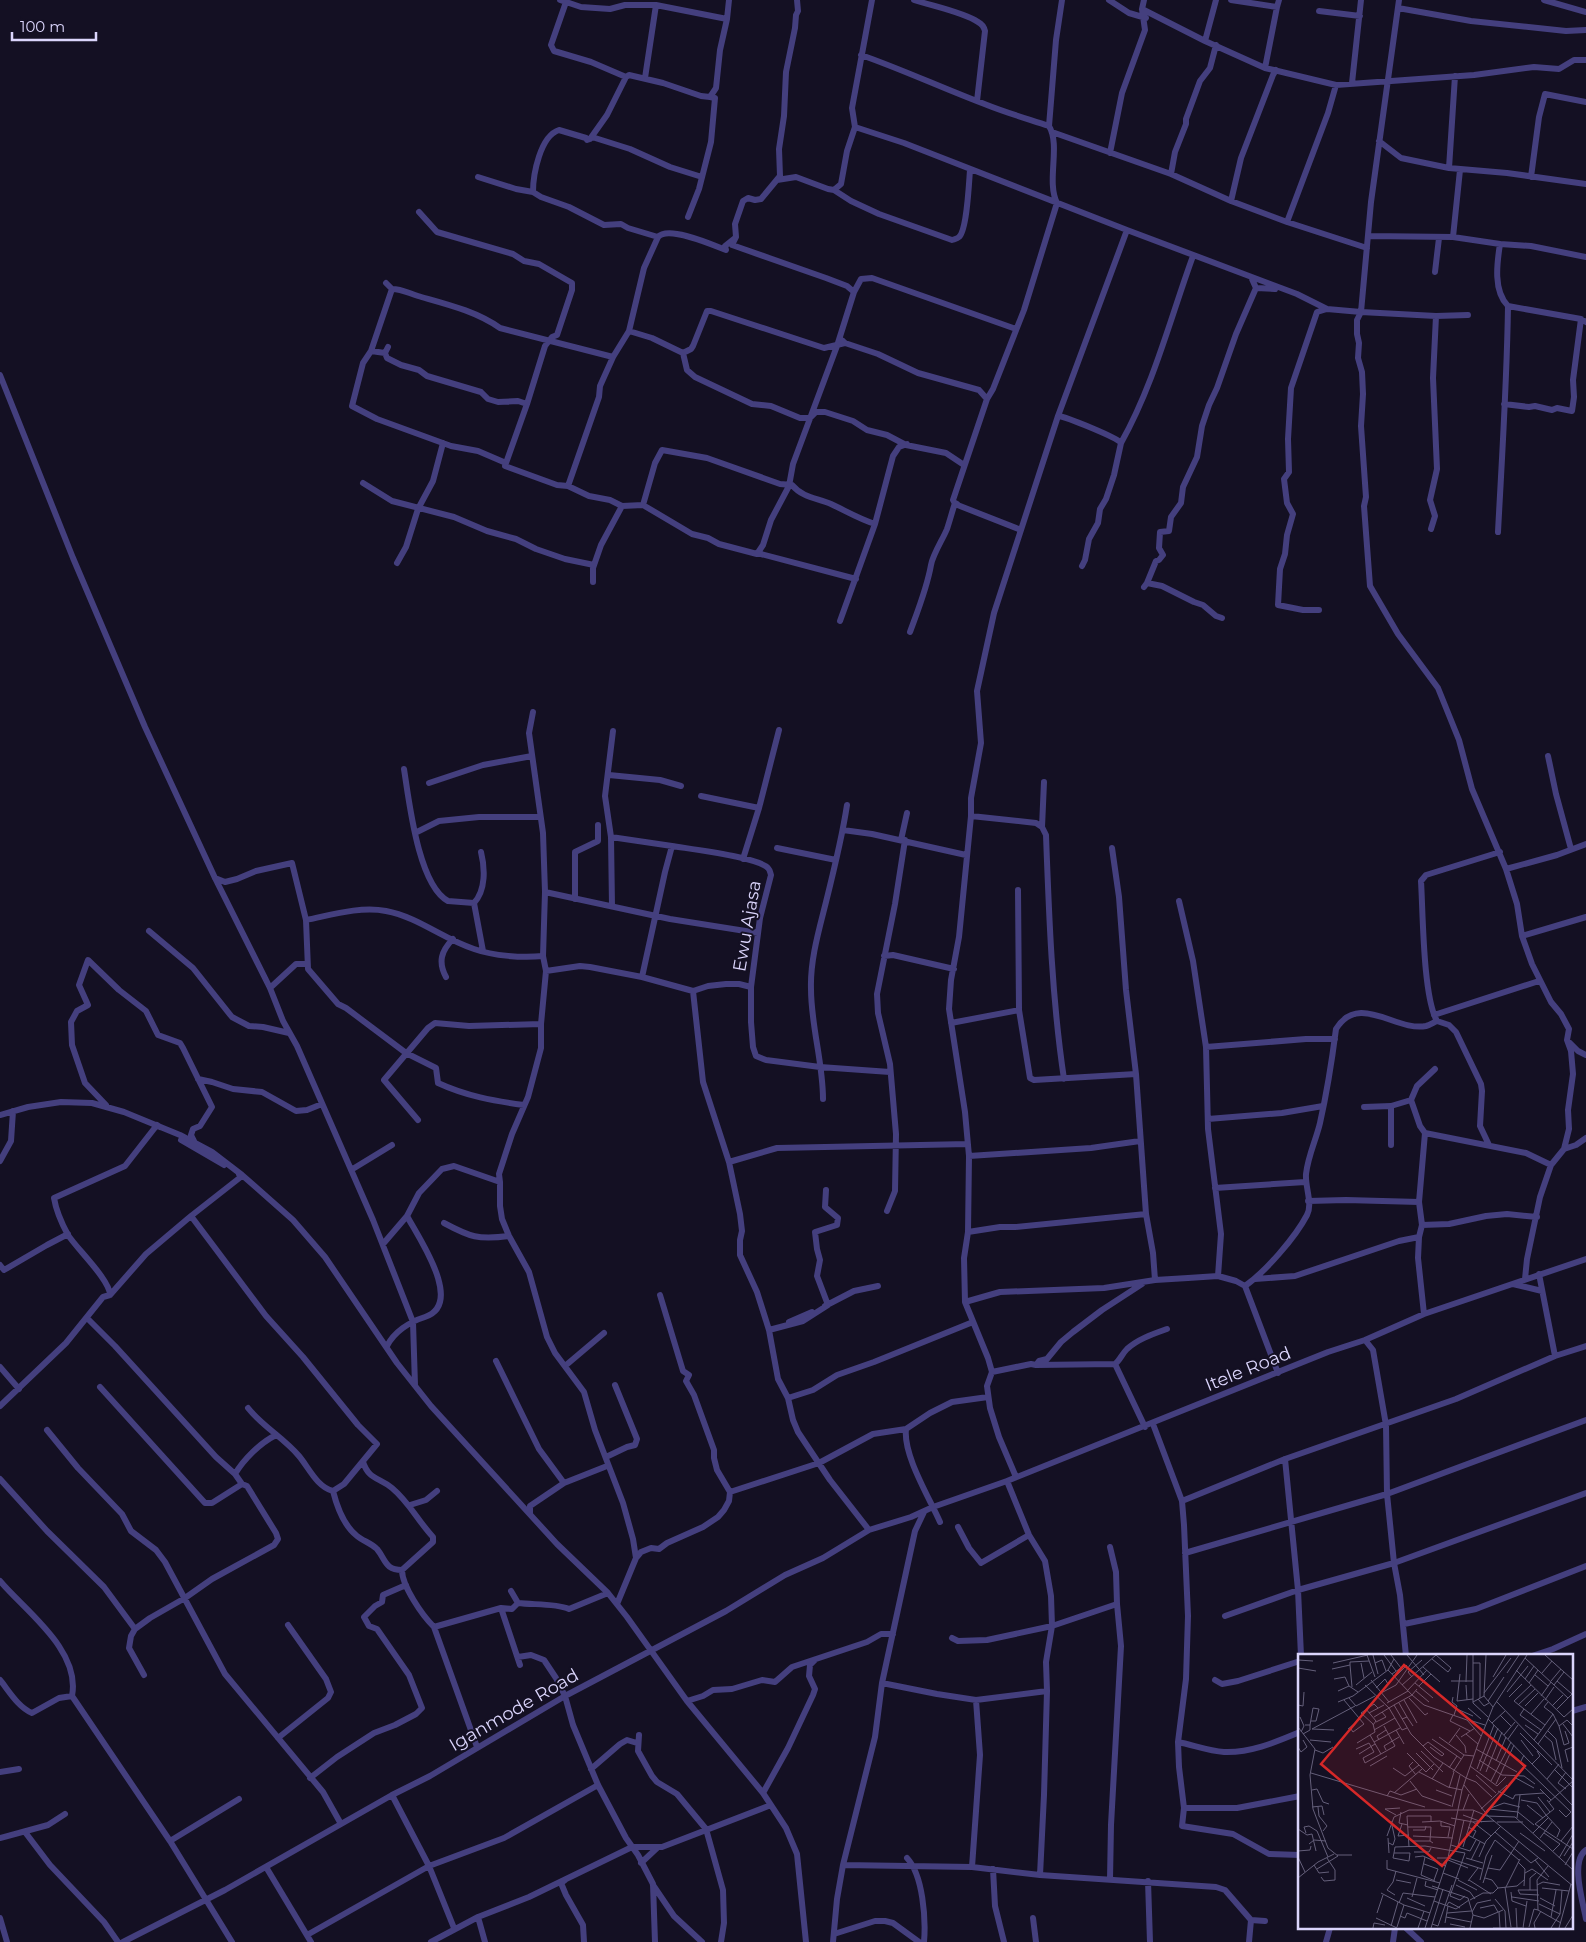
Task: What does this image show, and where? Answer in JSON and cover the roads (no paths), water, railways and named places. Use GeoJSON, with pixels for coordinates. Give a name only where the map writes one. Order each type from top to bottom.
{"type":"FeatureCollection","features":[{"type":"Feature","properties":{"kind":"street"},"geometry":{"type":"LineString","coordinates":[[710,97],[716,88],[720,50],[729,0]]}},
{"type":"Feature","properties":{"kind":"street"},"geometry":{"type":"LineString","coordinates":[[797,0],[798,10],[786,72],[784,116],[779,149],[780,176],[761,199],[748,198],[744,201],[735,224],[736,237],[732,245],[847,286],[854,292]]}},
{"type":"Feature","properties":{"kind":"street"},"geometry":{"type":"LineString","coordinates":[[834,190],[841,184],[847,151],[855,127],[852,108],[872,0]]}},
{"type":"Feature","properties":{"kind":"street"},"geometry":{"type":"LineString","coordinates":[[914,0],[969,18],[983,26],[985,31],[977,101]]}},
{"type":"Feature","properties":{"kind":"street"},"geometry":{"type":"LineString","coordinates":[[1022,528],[956,503],[953,498],[987,399],[993,389],[1016,329],[1048,236],[1057,203],[1053,192],[1051,129],[1056,40],[1062,0]]}},
{"type":"Feature","properties":{"kind":"street"},"geometry":{"type":"LineString","coordinates":[[1109,0],[1129,13],[1143,18],[1160,19]]}},
{"type":"Feature","properties":{"kind":"street"},"geometry":{"type":"LineString","coordinates":[[1110,153],[1122,93],[1145,30],[1142,9],[1144,0]]}},
{"type":"Feature","properties":{"kind":"street"},"geometry":{"type":"LineString","coordinates":[[1205,41],[1216,0]]}},
{"type":"Feature","properties":{"kind":"street"},"geometry":{"type":"LineString","coordinates":[[1231,0],[1278,3],[1265,68]]}},
{"type":"Feature","properties":{"kind":"street"},"geometry":{"type":"LineString","coordinates":[[1352,83],[1361,0]]}},
{"type":"Feature","properties":{"kind":"street"},"geometry":{"type":"LineString","coordinates":[[1399,0],[1379,141],[1361,312],[1357,320],[1356,334],[1359,343],[1358,358],[1362,372],[1363,394],[1360,420],[1370,586],[1398,634],[1438,688],[1459,740],[1477,801],[1506,869],[1517,904],[1522,936],[1539,981],[1569,1029],[1567,1040],[1574,1074],[1568,1110],[1569,1125],[1564,1149],[1551,1165],[1540,1197],[1527,1259],[1525,1279]]}},
{"type":"Feature","properties":{"kind":"street"},"geometry":{"type":"LineString","coordinates":[[1544,0],[1586,12]]}},
{"type":"Feature","properties":{"kind":"street"},"geometry":{"type":"LineString","coordinates":[[688,217],[699,189],[711,142],[716,98],[700,96],[645,78],[629,75],[626,77],[604,66],[552,50],[551,45],[563,1],[580,7],[610,9],[625,4],[656,5],[727,19]]}},
{"type":"Feature","properties":{"kind":"street"},"geometry":{"type":"LineString","coordinates":[[645,78],[656,5]]}},
{"type":"Feature","properties":{"kind":"street"},"geometry":{"type":"LineString","coordinates":[[1398,8],[1471,21],[1566,31],[1586,30]]}},
{"type":"Feature","properties":{"kind":"street"},"geometry":{"type":"LineString","coordinates":[[1142,9],[1205,41],[1265,68],[1336,85],[1455,76],[1534,67],[1559,69],[1574,60],[1586,60]]}},
{"type":"Feature","properties":{"kind":"street"},"geometry":{"type":"LineString","coordinates":[[1319,11],[1360,16]]}},
{"type":"Feature","properties":{"kind":"street"},"geometry":{"type":"LineString","coordinates":[[1171,174],[1175,152],[1186,124],[1186,119],[1200,81],[1210,68],[1216,45]]}},
{"type":"Feature","properties":{"kind":"street"},"geometry":{"type":"LineString","coordinates":[[861,55],[896,67],[911,75],[1110,153],[1171,174],[1231,201],[1287,222],[1367,248]]}},
{"type":"Feature","properties":{"kind":"street"},"geometry":{"type":"LineString","coordinates":[[1231,201],[1241,158],[1276,70]]}},
{"type":"Feature","properties":{"kind":"street"},"geometry":{"type":"LineString","coordinates":[[1448,168],[1455,76]]}},
{"type":"Feature","properties":{"kind":"street"},"geometry":{"type":"LineString","coordinates":[[533,192],[533,180],[546,141],[556,131],[563,131],[586,138],[587,140],[592,137],[607,115],[626,77]]}},
{"type":"Feature","properties":{"kind":"street"},"geometry":{"type":"LineString","coordinates":[[1287,222],[1328,113],[1336,85]]}},
{"type":"Feature","properties":{"kind":"street"},"geometry":{"type":"LineString","coordinates":[[1531,177],[1539,117],[1545,94],[1586,102]]}},
{"type":"Feature","properties":{"kind":"street"},"geometry":{"type":"LineString","coordinates":[[855,127],[904,143],[1193,256],[1297,294],[1327,309],[1436,316],[1468,315]]}},
{"type":"Feature","properties":{"kind":"street"},"geometry":{"type":"LineString","coordinates":[[592,137],[630,149],[670,167],[702,176]]}},
{"type":"Feature","properties":{"kind":"street"},"geometry":{"type":"LineString","coordinates":[[1379,141],[1401,158],[1448,168],[1507,173],[1586,184]]}},
{"type":"Feature","properties":{"kind":"street"},"geometry":{"type":"LineString","coordinates":[[777,180],[796,177],[834,190],[851,201],[879,214],[952,240],[958,239],[961,236],[967,209],[970,170]]}},
{"type":"Feature","properties":{"kind":"street"},"geometry":{"type":"LineString","coordinates":[[1454,237],[1460,170]]}},
{"type":"Feature","properties":{"kind":"street"},"geometry":{"type":"LineString","coordinates":[[478,177],[516,189],[533,192],[541,198],[569,207],[604,225],[621,224],[658,237]]}},
{"type":"Feature","properties":{"kind":"street"},"geometry":{"type":"LineString","coordinates":[[419,212],[437,232],[512,254],[524,261],[539,264],[572,283],[572,290],[557,334],[543,350],[527,404],[505,466],[560,486],[568,486],[586,495],[610,500],[622,506],[642,505],[692,534],[708,538],[719,544],[856,579]]}},
{"type":"Feature","properties":{"kind":"street"},"geometry":{"type":"LineString","coordinates":[[1016,1477],[999,1437],[988,1397],[987,1386],[992,1372],[988,1358],[966,1302],[964,1258],[968,1232],[969,1156],[965,1112],[949,1009],[959,937],[971,816],[971,798],[980,743],[977,691],[994,613],[1058,416],[1126,230]]}},
{"type":"Feature","properties":{"kind":"street"},"geometry":{"type":"LineString","coordinates":[[568,486],[599,397],[600,386],[613,356],[628,331],[644,268],[658,237],[661,233],[680,235],[726,250],[725,246],[736,237]]}},
{"type":"Feature","properties":{"kind":"street"},"geometry":{"type":"LineString","coordinates":[[1368,236],[1454,237],[1500,244],[1531,246],[1586,257]]}},
{"type":"Feature","properties":{"kind":"street"},"geometry":{"type":"LineString","coordinates":[[1436,272],[1440,238]]}},
{"type":"Feature","properties":{"kind":"street"},"geometry":{"type":"LineString","coordinates":[[1498,532],[1507,376],[1508,306],[1499,294],[1500,244]]}},
{"type":"Feature","properties":{"kind":"street"},"geometry":{"type":"LineString","coordinates":[[1082,566],[1089,539],[1098,523],[1100,509],[1106,499],[1114,475],[1121,443],[1137,415],[1193,256]]}},
{"type":"Feature","properties":{"kind":"street"},"geometry":{"type":"LineString","coordinates":[[757,554],[763,545],[771,520],[789,485],[793,464],[837,346],[854,292],[861,278],[872,278],[1016,329]]}},
{"type":"Feature","properties":{"kind":"street"},"geometry":{"type":"LineString","coordinates":[[1222,618],[1216,616],[1203,605],[1168,588],[1149,584],[1156,561],[1160,560],[1163,555],[1159,548],[1160,532],[1170,531],[1172,517],[1181,504],[1183,487],[1196,457],[1202,426],[1209,405],[1256,288],[1252,279],[1256,279]]}},
{"type":"Feature","properties":{"kind":"street"},"geometry":{"type":"LineString","coordinates":[[386,283],[392,289],[399,289],[454,306],[485,318],[500,328],[613,356]]}},
{"type":"Feature","properties":{"kind":"street"},"geometry":{"type":"LineString","coordinates":[[1256,288],[1280,289]]}},
{"type":"Feature","properties":{"kind":"street"},"geometry":{"type":"LineString","coordinates":[[392,289],[371,351],[363,364],[352,406],[377,419],[456,447],[478,451],[506,463]]}},
{"type":"Feature","properties":{"kind":"street"},"geometry":{"type":"LineString","coordinates":[[1504,404],[1572,411],[1574,397],[1573,380],[1583,320],[1508,306]]}},
{"type":"Feature","properties":{"kind":"street"},"geometry":{"type":"LineString","coordinates":[[1318,610],[1303,610],[1278,605],[1278,591],[1280,569],[1293,514],[1287,503],[1284,479],[1289,472],[1288,439],[1291,388],[1317,312],[1327,309]]}},
{"type":"Feature","properties":{"kind":"street"},"geometry":{"type":"LineString","coordinates":[[683,353],[693,346],[707,311],[720,313],[818,347],[829,348],[845,343]]}},
{"type":"Feature","properties":{"kind":"street"},"geometry":{"type":"LineString","coordinates":[[1430,529],[1435,516],[1430,500],[1437,469],[1433,378],[1436,316]]}},
{"type":"Feature","properties":{"kind":"street"},"geometry":{"type":"LineString","coordinates":[[628,331],[652,338],[683,353]]}},
{"type":"Feature","properties":{"kind":"street"},"geometry":{"type":"LineString","coordinates":[[839,336],[845,343],[878,354],[918,373],[979,390],[987,399]]}},
{"type":"Feature","properties":{"kind":"street"},"geometry":{"type":"LineString","coordinates":[[371,351],[387,350],[387,358],[401,365],[419,370],[427,376],[481,392],[488,399],[506,402],[518,401],[527,404]]}},
{"type":"Feature","properties":{"kind":"street"},"geometry":{"type":"LineString","coordinates":[[683,353],[687,370],[695,376],[752,404],[776,408],[800,418],[810,418],[816,412],[825,412],[853,421],[867,430],[882,433],[917,448],[946,453],[964,465]]}},
{"type":"Feature","properties":{"kind":"street"},"geometry":{"type":"LineString","coordinates":[[0,375],[73,558],[145,727],[215,878],[297,1046],[383,1244],[413,1322],[415,1386]]}},
{"type":"Feature","properties":{"kind":"street"},"geometry":{"type":"LineString","coordinates":[[1058,416],[1072,419],[1118,439],[1121,443]]}},
{"type":"Feature","properties":{"kind":"street"},"geometry":{"type":"LineString","coordinates":[[397,563],[406,547],[418,509],[433,481],[443,442]]}},
{"type":"Feature","properties":{"kind":"street"},"geometry":{"type":"LineString","coordinates":[[840,621],[875,524],[894,456],[898,447],[907,444]]}},
{"type":"Feature","properties":{"kind":"street"},"geometry":{"type":"LineString","coordinates":[[642,505],[655,463],[662,450],[707,458],[759,478],[789,485],[806,497],[829,503],[861,520],[875,524]]}},
{"type":"Feature","properties":{"kind":"street"},"geometry":{"type":"LineString","coordinates":[[363,483],[392,501],[454,517],[565,559],[594,565]]}},
{"type":"Feature","properties":{"kind":"street"},"geometry":{"type":"LineString","coordinates":[[910,632],[930,575],[931,564],[940,546],[956,503]]}},
{"type":"Feature","properties":{"kind":"street"},"geometry":{"type":"LineString","coordinates":[[593,582],[594,565],[603,540],[622,506]]}},
{"type":"Feature","properties":{"kind":"street"},"geometry":{"type":"LineString","coordinates":[[533,712],[529,733],[540,817],[545,892],[543,956],[546,971],[541,1024],[541,1048],[536,1072],[499,1174],[501,1212],[509,1236],[529,1272],[542,1313],[547,1337],[553,1349],[584,1392],[607,1466],[623,1503],[636,1558]]}},
{"type":"Feature","properties":{"kind":"street"},"geometry":{"type":"LineString","coordinates":[[743,858],[759,808],[779,730]]}},
{"type":"Feature","properties":{"kind":"street"},"geometry":{"type":"LineString","coordinates":[[612,906],[611,837],[605,796],[613,731]]}},
{"type":"Feature","properties":{"kind":"street"},"geometry":{"type":"LineString","coordinates":[[430,783],[483,765],[532,756]]}},
{"type":"Feature","properties":{"kind":"street"},"geometry":{"type":"LineString","coordinates":[[1548,756],[1571,849]]}},
{"type":"Feature","properties":{"kind":"street"},"geometry":{"type":"LineString","coordinates":[[404,769],[410,815],[428,872],[441,896],[451,901],[474,903]]}},
{"type":"Feature","properties":{"kind":"street"},"geometry":{"type":"LineString","coordinates":[[609,775],[660,780],[681,786]]}},
{"type":"Feature","properties":{"kind":"street"},"geometry":{"type":"LineString","coordinates":[[1044,782],[1042,827],[1046,835],[1050,945],[1057,1032],[1064,1079]]}},
{"type":"Feature","properties":{"kind":"street"},"geometry":{"type":"LineString","coordinates":[[701,796],[759,808]]}},
{"type":"Feature","properties":{"kind":"street"},"geometry":{"type":"LineString","coordinates":[[823,1099],[823,1080],[810,988],[817,939],[848,805]]}},
{"type":"Feature","properties":{"kind":"street"},"geometry":{"type":"LineString","coordinates":[[887,1212],[895,1191],[894,1145],[896,1134],[888,1055],[878,1013],[877,994],[896,904],[907,813]]}},
{"type":"Feature","properties":{"kind":"street"},"geometry":{"type":"LineString","coordinates":[[971,816],[1028,821],[1042,827]]}},
{"type":"Feature","properties":{"kind":"street"},"geometry":{"type":"LineString","coordinates":[[415,833],[439,821],[479,817],[540,817]]}},
{"type":"Feature","properties":{"kind":"street"},"geometry":{"type":"LineString","coordinates":[[575,899],[575,852],[598,841],[598,825]]}},
{"type":"Feature","properties":{"kind":"street"},"geometry":{"type":"LineString","coordinates":[[843,830],[903,840],[966,855]]}},
{"type":"Feature","properties":{"kind":"street","name":"Ewu Ajasa"},"geometry":{"type":"LineString","coordinates":[[611,837],[743,858],[767,866],[771,875],[760,918],[751,987],[753,1048],[756,1056],[766,1060],[820,1067]]}},
{"type":"Feature","properties":{"kind":"street"},"geometry":{"type":"LineString","coordinates":[[1506,869],[1558,855],[1586,844]]}},
{"type":"Feature","properties":{"kind":"street"},"geometry":{"type":"LineString","coordinates":[[642,977],[672,846]]}},
{"type":"Feature","properties":{"kind":"street"},"geometry":{"type":"LineString","coordinates":[[777,848],[836,860]]}},
{"type":"Feature","properties":{"kind":"street"},"geometry":{"type":"LineString","coordinates":[[1112,848],[1119,897],[1126,990],[1136,1074],[1146,1214],[1155,1280]]}},
{"type":"Feature","properties":{"kind":"street"},"geometry":{"type":"LineString","coordinates":[[481,852],[485,867],[484,876],[479,896],[474,903],[483,951]]}},
{"type":"Feature","properties":{"kind":"street"},"geometry":{"type":"LineString","coordinates":[[1435,1018],[1428,981],[1421,881],[1423,877],[1500,852]]}},
{"type":"Feature","properties":{"kind":"street"},"geometry":{"type":"LineString","coordinates":[[215,878],[225,882],[256,871],[292,862],[306,920],[308,969],[338,1004],[406,1053],[436,1068],[438,1084],[457,1092],[524,1105]]}},
{"type":"Feature","properties":{"kind":"street"},"geometry":{"type":"LineString","coordinates":[[1018,890],[1019,1010],[1030,1078],[1034,1080],[1064,1079],[1136,1074]]}},
{"type":"Feature","properties":{"kind":"street"},"geometry":{"type":"LineString","coordinates":[[545,892],[670,919],[694,921],[758,933]]}},
{"type":"Feature","properties":{"kind":"street"},"geometry":{"type":"LineString","coordinates":[[1180,901],[1193,961],[1206,1046],[1208,1119],[1222,1234],[1218,1276]]}},
{"type":"Feature","properties":{"kind":"street"},"geometry":{"type":"LineString","coordinates":[[306,920],[364,910],[384,911],[413,920],[474,949],[521,956],[543,956]]}},
{"type":"Feature","properties":{"kind":"street"},"geometry":{"type":"LineString","coordinates":[[1522,936],[1586,917]]}},
{"type":"Feature","properties":{"kind":"street"},"geometry":{"type":"LineString","coordinates":[[149,931],[193,968],[232,1017],[249,1026],[289,1033]]}},
{"type":"Feature","properties":{"kind":"street"},"geometry":{"type":"LineString","coordinates":[[446,977],[442,970],[441,956],[452,939]]}},
{"type":"Feature","properties":{"kind":"street"},"geometry":{"type":"LineString","coordinates":[[887,948],[893,955]]}},
{"type":"Feature","properties":{"kind":"street"},"geometry":{"type":"LineString","coordinates":[[884,956],[893,955],[954,969]]}},
{"type":"Feature","properties":{"kind":"street"},"geometry":{"type":"LineString","coordinates":[[107,1106],[85,1083],[72,1045],[70,1032],[71,1022],[78,1012],[88,1005],[79,985],[88,960],[119,990],[146,1010],[158,1035],[180,1043],[212,1107],[200,1126],[193,1129],[191,1135],[194,1142]]}},
{"type":"Feature","properties":{"kind":"street"},"geometry":{"type":"LineString","coordinates":[[270,988],[296,964],[307,964]]}},
{"type":"Feature","properties":{"kind":"street"},"geometry":{"type":"LineString","coordinates":[[546,971],[580,966],[642,977],[694,991],[708,986],[726,984],[739,984],[751,987]]}},
{"type":"Feature","properties":{"kind":"street"},"geometry":{"type":"LineString","coordinates":[[1245,1286],[1255,1279],[1278,1255],[1308,1214],[1305,1182],[1307,1164],[1324,1106],[1336,1029],[1342,1020],[1350,1014],[1371,1015],[1426,1026],[1435,1018],[1539,981]]}},
{"type":"Feature","properties":{"kind":"street"},"geometry":{"type":"LineString","coordinates":[[694,991],[703,1082],[729,1162],[742,1231],[740,1255],[757,1292],[769,1330],[778,1379],[788,1398],[798,1432],[830,1480],[869,1530]]}},
{"type":"Feature","properties":{"kind":"street"},"geometry":{"type":"LineString","coordinates":[[950,1023],[1019,1010]]}},
{"type":"Feature","properties":{"kind":"street"},"geometry":{"type":"LineString","coordinates":[[1435,1018],[1449,1025],[1456,1032],[1481,1084],[1481,1131],[1489,1145]]}},
{"type":"Feature","properties":{"kind":"street"},"geometry":{"type":"LineString","coordinates":[[418,1120],[384,1080],[428,1028],[435,1023],[469,1026],[541,1024]]}},
{"type":"Feature","properties":{"kind":"street"},"geometry":{"type":"LineString","coordinates":[[1206,1046],[1306,1039],[1335,1039]]}},
{"type":"Feature","properties":{"kind":"street"},"geometry":{"type":"LineString","coordinates":[[1567,1040],[1578,1051],[1586,1055]]}},
{"type":"Feature","properties":{"kind":"street"},"geometry":{"type":"LineString","coordinates":[[820,1067],[890,1072]]}},
{"type":"Feature","properties":{"kind":"street"},"geometry":{"type":"LineString","coordinates":[[1435,1069],[1417,1086],[1411,1100],[1420,1126],[1426,1133],[1473,1144],[1489,1145],[1526,1153],[1551,1165]]}},
{"type":"Feature","properties":{"kind":"street"},"geometry":{"type":"LineString","coordinates":[[198,1079],[233,1089],[262,1092],[296,1110],[307,1110],[322,1104]]}},
{"type":"Feature","properties":{"kind":"street"},"geometry":{"type":"LineString","coordinates":[[206,1092],[212,1082]]}},
{"type":"Feature","properties":{"kind":"street"},"geometry":{"type":"LineString","coordinates":[[1364,1107],[1391,1106],[1411,1100]]}},
{"type":"Feature","properties":{"kind":"street"},"geometry":{"type":"LineString","coordinates":[[0,1115],[61,1102],[92,1103],[107,1106],[194,1142],[227,1163],[293,1220],[325,1257],[415,1386],[455,1433],[557,1544],[617,1604],[687,1701],[763,1793],[786,1828],[797,1854],[806,1942]]}},
{"type":"Feature","properties":{"kind":"street"},"geometry":{"type":"LineString","coordinates":[[1208,1119],[1282,1113],[1324,1106]]}},
{"type":"Feature","properties":{"kind":"street"},"geometry":{"type":"LineString","coordinates":[[1391,1106],[1391,1145]]}},
{"type":"Feature","properties":{"kind":"street"},"geometry":{"type":"LineString","coordinates":[[0,1161],[12,1141],[13,1111]]}},
{"type":"Feature","properties":{"kind":"street"},"geometry":{"type":"LineString","coordinates":[[0,1406],[63,1346],[103,1297],[110,1295],[146,1254],[242,1176],[157,1126]]}},
{"type":"Feature","properties":{"kind":"street"},"geometry":{"type":"LineString","coordinates":[[110,1295],[107,1284],[68,1234],[55,1205],[54,1198],[125,1166],[157,1126]]}},
{"type":"Feature","properties":{"kind":"street"},"geometry":{"type":"LineString","coordinates":[[1473,1144],[1481,1131]]}},
{"type":"Feature","properties":{"kind":"street"},"geometry":{"type":"LineString","coordinates":[[1424,1314],[1418,1258],[1419,1237],[1422,1225],[1419,1202],[1426,1133]]}},
{"type":"Feature","properties":{"kind":"street"},"geometry":{"type":"LineString","coordinates":[[1564,1149],[1576,1145],[1586,1138]]}},
{"type":"Feature","properties":{"kind":"street"},"geometry":{"type":"LineString","coordinates":[[969,1156],[1091,1148],[1140,1142]]}},
{"type":"Feature","properties":{"kind":"street"},"geometry":{"type":"LineString","coordinates":[[729,1162],[777,1148],[968,1144]]}},
{"type":"Feature","properties":{"kind":"street"},"geometry":{"type":"LineString","coordinates":[[351,1170],[392,1145]]}},
{"type":"Feature","properties":{"kind":"street"},"geometry":{"type":"LineString","coordinates":[[383,1244],[407,1216],[419,1193],[445,1168],[454,1166],[500,1182]]}},
{"type":"Feature","properties":{"kind":"street"},"geometry":{"type":"LineString","coordinates":[[1215,1188],[1305,1182]]}},
{"type":"Feature","properties":{"kind":"street"},"geometry":{"type":"LineString","coordinates":[[826,1190],[825,1207],[838,1218],[837,1225],[815,1232],[816,1249],[820,1260],[817,1276],[828,1305]]}},
{"type":"Feature","properties":{"kind":"street"},"geometry":{"type":"LineString","coordinates":[[1308,1201],[1419,1202]]}},
{"type":"Feature","properties":{"kind":"street"},"geometry":{"type":"LineString","coordinates":[[968,1232],[1000,1226],[1015,1227],[1146,1214]]}},
{"type":"Feature","properties":{"kind":"street"},"geometry":{"type":"LineString","coordinates":[[1422,1225],[1449,1224],[1506,1214],[1537,1217]]}},
{"type":"Feature","properties":{"kind":"street"},"geometry":{"type":"LineString","coordinates":[[191,1216],[266,1316],[303,1357],[358,1425],[377,1444],[344,1484],[333,1491],[325,1489],[298,1456],[248,1408]]}},
{"type":"Feature","properties":{"kind":"street"},"geometry":{"type":"LineString","coordinates":[[387,1346],[392,1337],[438,1307],[441,1299],[438,1276],[407,1216]]}},
{"type":"Feature","properties":{"kind":"street"},"geometry":{"type":"LineString","coordinates":[[444,1223],[474,1237],[488,1239],[509,1236]]}},
{"type":"Feature","properties":{"kind":"street"},"geometry":{"type":"LineString","coordinates":[[0,1265],[4,1270],[68,1234]]}},
{"type":"Feature","properties":{"kind":"street"},"geometry":{"type":"LineString","coordinates":[[1255,1279],[1295,1276],[1400,1241],[1419,1237]]}},
{"type":"Feature","properties":{"kind":"street","name":"Itele Road"},"geometry":{"type":"LineString","coordinates":[[924,1512],[1153,1424],[1369,1338],[1424,1314],[1586,1259]]}},
{"type":"Feature","properties":{"kind":"street"},"geometry":{"type":"LineString","coordinates":[[1539,1274],[1555,1356]]}},
{"type":"Feature","properties":{"kind":"street"},"geometry":{"type":"LineString","coordinates":[[966,1302],[1000,1292],[1099,1288],[1155,1280],[1218,1276],[1236,1281],[1245,1286],[1278,1373]]}},
{"type":"Feature","properties":{"kind":"street"},"geometry":{"type":"LineString","coordinates":[[1036,1366],[1038,1361],[1047,1359],[1073,1332],[1102,1310],[1146,1282]]}},
{"type":"Feature","properties":{"kind":"street"},"geometry":{"type":"LineString","coordinates":[[1513,1284],[1542,1292]]}},
{"type":"Feature","properties":{"kind":"street"},"geometry":{"type":"LineString","coordinates":[[769,1330],[803,1321],[854,1291],[878,1286]]}},
{"type":"Feature","properties":{"kind":"street"},"geometry":{"type":"LineString","coordinates":[[617,1604],[636,1558],[641,1552],[651,1548],[659,1549],[667,1542],[673,1541],[711,1522],[724,1510],[729,1501],[730,1492],[718,1470],[714,1458],[714,1450],[694,1394],[686,1381],[689,1375],[684,1370],[660,1295]]}},
{"type":"Feature","properties":{"kind":"street"},"geometry":{"type":"LineString","coordinates":[[410,1315],[421,1317]]}},
{"type":"Feature","properties":{"kind":"street"},"geometry":{"type":"LineString","coordinates":[[87,1318],[216,1457],[235,1474],[242,1484],[247,1486],[276,1533],[277,1541],[274,1545],[212,1579],[135,1629],[131,1636],[129,1648],[144,1675]]}},
{"type":"Feature","properties":{"kind":"street"},"geometry":{"type":"LineString","coordinates":[[788,1398],[813,1390],[837,1375],[973,1322]]}},
{"type":"Feature","properties":{"kind":"street"},"geometry":{"type":"LineString","coordinates":[[992,1372],[1031,1364],[1036,1366],[1114,1364],[1135,1343],[1167,1329]]}},
{"type":"Feature","properties":{"kind":"street"},"geometry":{"type":"LineString","coordinates":[[565,1366],[604,1333]]}},
{"type":"Feature","properties":{"kind":"street"},"geometry":{"type":"LineString","coordinates":[[1369,1338],[1373,1350],[1386,1425],[1387,1494],[1394,1563],[1404,1624],[1406,1654]]}},
{"type":"Feature","properties":{"kind":"street"},"geometry":{"type":"LineString","coordinates":[[1182,1501],[1285,1459],[1456,1399],[1555,1356],[1586,1346]]}},
{"type":"Feature","properties":{"kind":"street"},"geometry":{"type":"LineString","coordinates":[[496,1361],[539,1449],[564,1483]]}},
{"type":"Feature","properties":{"kind":"street"},"geometry":{"type":"LineString","coordinates":[[1114,1364],[1145,1427]]}},
{"type":"Feature","properties":{"kind":"street"},"geometry":{"type":"LineString","coordinates":[[0,1367],[19,1388]]}},
{"type":"Feature","properties":{"kind":"street"},"geometry":{"type":"LineString","coordinates":[[606,1458],[627,1447],[635,1446],[637,1439],[615,1384]]}},
{"type":"Feature","properties":{"kind":"street"},"geometry":{"type":"LineString","coordinates":[[100,1387],[205,1503],[212,1503],[242,1484]]}},
{"type":"Feature","properties":{"kind":"street"},"geometry":{"type":"LineString","coordinates":[[730,1492],[819,1464],[866,1436],[906,1429],[930,1413],[952,1402],[988,1397]]}},
{"type":"Feature","properties":{"kind":"street"},"geometry":{"type":"LineString","coordinates":[[1185,1553],[1387,1494],[1586,1420]]}},
{"type":"Feature","properties":{"kind":"street"},"geometry":{"type":"LineString","coordinates":[[1153,1424],[1182,1501],[1188,1616],[1186,1670],[1178,1742],[1184,1808],[1182,1826],[1233,1834],[1269,1854],[1298,1855]]}},
{"type":"Feature","properties":{"kind":"street"},"geometry":{"type":"LineString","coordinates":[[906,1429],[905,1438],[910,1458],[940,1522]]}},
{"type":"Feature","properties":{"kind":"street"},"geometry":{"type":"LineString","coordinates":[[47,1430],[78,1468],[122,1514],[131,1531],[156,1550],[166,1562],[225,1674],[322,1792],[341,1824]]}},
{"type":"Feature","properties":{"kind":"street"},"geometry":{"type":"LineString","coordinates":[[235,1474],[243,1462],[266,1440],[276,1434]]}},
{"type":"Feature","properties":{"kind":"street"},"geometry":{"type":"LineString","coordinates":[[1285,1459],[1298,1590],[1301,1654]]}},
{"type":"Feature","properties":{"kind":"street"},"geometry":{"type":"LineString","coordinates":[[333,1491],[340,1512],[356,1535],[377,1550],[393,1570],[402,1570],[434,1539],[410,1505],[390,1486],[368,1474],[364,1462]]}},
{"type":"Feature","properties":{"kind":"street"},"geometry":{"type":"LineString","coordinates":[[530,1513],[530,1506],[564,1483],[607,1466]]}},
{"type":"Feature","properties":{"kind":"street"},"geometry":{"type":"LineString","coordinates":[[0,1479],[47,1531],[104,1587],[135,1629]]}},
{"type":"Feature","properties":{"kind":"street"},"geometry":{"type":"LineString","coordinates":[[1007,1481],[1029,1535],[1044,1561],[1049,1580],[1052,1626],[1046,1662],[1048,1690],[1040,1875]]}},
{"type":"Feature","properties":{"kind":"street"},"geometry":{"type":"LineString","coordinates":[[410,1505],[426,1500],[437,1491]]}},
{"type":"Feature","properties":{"kind":"street"},"geometry":{"type":"LineString","coordinates":[[1225,1616],[1298,1590],[1394,1563],[1586,1493]]}},
{"type":"Feature","properties":{"kind":"street"},"geometry":{"type":"LineString","coordinates":[[834,1942],[837,1899],[843,1865],[874,1737],[882,1683],[915,1531],[924,1512]]}},
{"type":"Feature","properties":{"kind":"street","name":"Iganmode Road"},"geometry":{"type":"LineString","coordinates":[[123,1942],[266,1867],[392,1795],[430,1776],[565,1696],[726,1611],[785,1575],[823,1558],[869,1530],[924,1512]]}},
{"type":"Feature","properties":{"kind":"street"},"geometry":{"type":"LineString","coordinates":[[911,1517],[915,1531]]}},
{"type":"Feature","properties":{"kind":"street"},"geometry":{"type":"LineString","coordinates":[[958,1527],[969,1548],[981,1563],[1029,1535]]}},
{"type":"Feature","properties":{"kind":"street"},"geometry":{"type":"LineString","coordinates":[[1110,1546],[1116,1572],[1116,1604],[1122,1646],[1111,1825],[1110,1878]]}},
{"type":"Feature","properties":{"kind":"street"},"geometry":{"type":"LineString","coordinates":[[634,1549],[641,1552]]}},
{"type":"Feature","properties":{"kind":"street"},"geometry":{"type":"LineString","coordinates":[[1404,1624],[1476,1610],[1586,1566]]}},
{"type":"Feature","properties":{"kind":"street"},"geometry":{"type":"LineString","coordinates":[[402,1570],[402,1578],[428,1620],[434,1626],[477,1747]]}},
{"type":"Feature","properties":{"kind":"street"},"geometry":{"type":"LineString","coordinates":[[0,1581],[50,1633],[69,1666],[73,1680],[72,1696],[170,1841],[232,1942]]}},
{"type":"Feature","properties":{"kind":"street"},"geometry":{"type":"LineString","coordinates":[[310,1778],[337,1757],[374,1733],[395,1725],[416,1714],[422,1708],[409,1675],[377,1629],[368,1626],[364,1617],[382,1602],[383,1595],[406,1585]]}},
{"type":"Feature","properties":{"kind":"street"},"geometry":{"type":"LineString","coordinates":[[511,1592],[518,1603]]}},
{"type":"Feature","properties":{"kind":"street"},"geometry":{"type":"LineString","coordinates":[[518,1603],[545,1606],[558,1604],[569,1609],[608,1594]]}},
{"type":"Feature","properties":{"kind":"street"},"geometry":{"type":"LineString","coordinates":[[434,1626],[500,1608],[512,1609],[518,1603]]}},
{"type":"Feature","properties":{"kind":"street"},"geometry":{"type":"LineString","coordinates":[[952,1638],[958,1641],[988,1640],[1052,1626],[1116,1604]]}},
{"type":"Feature","properties":{"kind":"street"},"geometry":{"type":"LineString","coordinates":[[500,1608],[520,1665]]}},
{"type":"Feature","properties":{"kind":"street"},"geometry":{"type":"LineString","coordinates":[[278,1738],[328,1698],[331,1692],[326,1679],[288,1625]]}},
{"type":"Feature","properties":{"kind":"street"},"geometry":{"type":"LineString","coordinates":[[687,1701],[703,1696],[713,1690],[732,1689],[762,1680],[774,1682],[792,1667],[867,1642],[881,1634],[893,1634]]}},
{"type":"Feature","properties":{"kind":"street"},"geometry":{"type":"LineString","coordinates":[[1538,1654],[1586,1634]]}},
{"type":"Feature","properties":{"kind":"street"},"geometry":{"type":"LineString","coordinates":[[518,1657],[531,1655],[544,1660],[556,1678],[565,1696],[573,1725],[598,1785],[653,1884],[674,1916],[702,1942]]}},
{"type":"Feature","properties":{"kind":"street"},"geometry":{"type":"LineString","coordinates":[[763,1793],[788,1748],[813,1695],[815,1689],[810,1676],[810,1665],[816,1659]]}},
{"type":"Feature","properties":{"kind":"street"},"geometry":{"type":"LineString","coordinates":[[1215,1680],[1222,1684],[1238,1681],[1298,1662]]}},
{"type":"Feature","properties":{"kind":"street"},"geometry":{"type":"LineString","coordinates":[[0,1680],[15,1699],[32,1713],[58,1698],[72,1696]]}},
{"type":"Feature","properties":{"kind":"street"},"geometry":{"type":"LineString","coordinates":[[882,1683],[928,1693],[976,1700],[1048,1690]]}},
{"type":"Feature","properties":{"kind":"street"},"geometry":{"type":"LineString","coordinates":[[972,1867],[980,1755],[976,1700]]}},
{"type":"Feature","properties":{"kind":"street"},"geometry":{"type":"LineString","coordinates":[[1178,1742],[1224,1752],[1240,1751],[1266,1745],[1298,1733]]}},
{"type":"Feature","properties":{"kind":"street"},"geometry":{"type":"LineString","coordinates":[[639,1735],[638,1751],[652,1776],[677,1794],[706,1829],[723,1890],[724,1923],[721,1942]]}},
{"type":"Feature","properties":{"kind":"street"},"geometry":{"type":"LineString","coordinates":[[591,1769],[627,1740],[637,1743]]}},
{"type":"Feature","properties":{"kind":"street"},"geometry":{"type":"LineString","coordinates":[[0,1772],[19,1769]]}},
{"type":"Feature","properties":{"kind":"street"},"geometry":{"type":"LineString","coordinates":[[307,1935],[429,1866],[504,1838],[598,1785]]}},
{"type":"Feature","properties":{"kind":"street"},"geometry":{"type":"LineString","coordinates":[[392,1795],[429,1866],[454,1928]]}},
{"type":"Feature","properties":{"kind":"street"},"geometry":{"type":"LineString","coordinates":[[1184,1808],[1250,1806],[1298,1796]]}},
{"type":"Feature","properties":{"kind":"street"},"geometry":{"type":"LineString","coordinates":[[170,1841],[239,1799]]}},
{"type":"Feature","properties":{"kind":"street"},"geometry":{"type":"LineString","coordinates":[[642,1863],[657,1848],[771,1805]]}},
{"type":"Feature","properties":{"kind":"street"},"geometry":{"type":"LineString","coordinates":[[0,1838],[48,1825],[65,1814]]}},
{"type":"Feature","properties":{"kind":"street"},"geometry":{"type":"LineString","coordinates":[[25,1832],[50,1865],[104,1922],[118,1942]]}},
{"type":"Feature","properties":{"kind":"street"},"geometry":{"type":"LineString","coordinates":[[431,1942],[454,1928],[566,1880],[632,1846],[657,1848]]}},
{"type":"Feature","properties":{"kind":"street"},"geometry":{"type":"LineString","coordinates":[[1586,1850],[1581,1853],[1578,1860],[1575,1878],[1586,1918]]}},
{"type":"Feature","properties":{"kind":"street"},"geometry":{"type":"LineString","coordinates":[[907,1858],[914,1866],[926,1918],[924,1942]]}},
{"type":"Feature","properties":{"kind":"street"},"geometry":{"type":"LineString","coordinates":[[843,1865],[972,1867],[1040,1875],[1110,1878],[1216,1887],[1224,1890],[1251,1920],[1265,1921]]}},
{"type":"Feature","properties":{"kind":"street"},"geometry":{"type":"LineString","coordinates":[[266,1867],[311,1942]]}},
{"type":"Feature","properties":{"kind":"street"},"geometry":{"type":"LineString","coordinates":[[993,1869],[995,1906],[1004,1942]]}},
{"type":"Feature","properties":{"kind":"street"},"geometry":{"type":"LineString","coordinates":[[566,1880],[561,1883],[583,1925],[584,1942]]}},
{"type":"Feature","properties":{"kind":"street"},"geometry":{"type":"LineString","coordinates":[[1148,1881],[1150,1942]]}},
{"type":"Feature","properties":{"kind":"street"},"geometry":{"type":"LineString","coordinates":[[653,1884],[655,1942]]}},
{"type":"Feature","properties":{"kind":"street"},"geometry":{"type":"LineString","coordinates":[[478,1917],[485,1942]]}},
{"type":"Feature","properties":{"kind":"street"},"geometry":{"type":"LineString","coordinates":[[0,1918],[7,1942]]}},
{"type":"Feature","properties":{"kind":"street"},"geometry":{"type":"LineString","coordinates":[[1033,1918],[1036,1942]]}},
{"type":"Feature","properties":{"kind":"street"},"geometry":{"type":"LineString","coordinates":[[1249,1942],[1251,1920]]}},
{"type":"Feature","properties":{"kind":"street"},"geometry":{"type":"LineString","coordinates":[[834,1934],[875,1921],[885,1921],[893,1923],[919,1942]]}},
{"type":"Feature","properties":{"kind":"street"},"geometry":{"type":"LineString","coordinates":[[1408,1930],[1421,1942]]}},
{"type":"Feature","properties":{"kind":"street"},"geometry":{"type":"LineString","coordinates":[[904,1932],[904,1942]]}}]}
